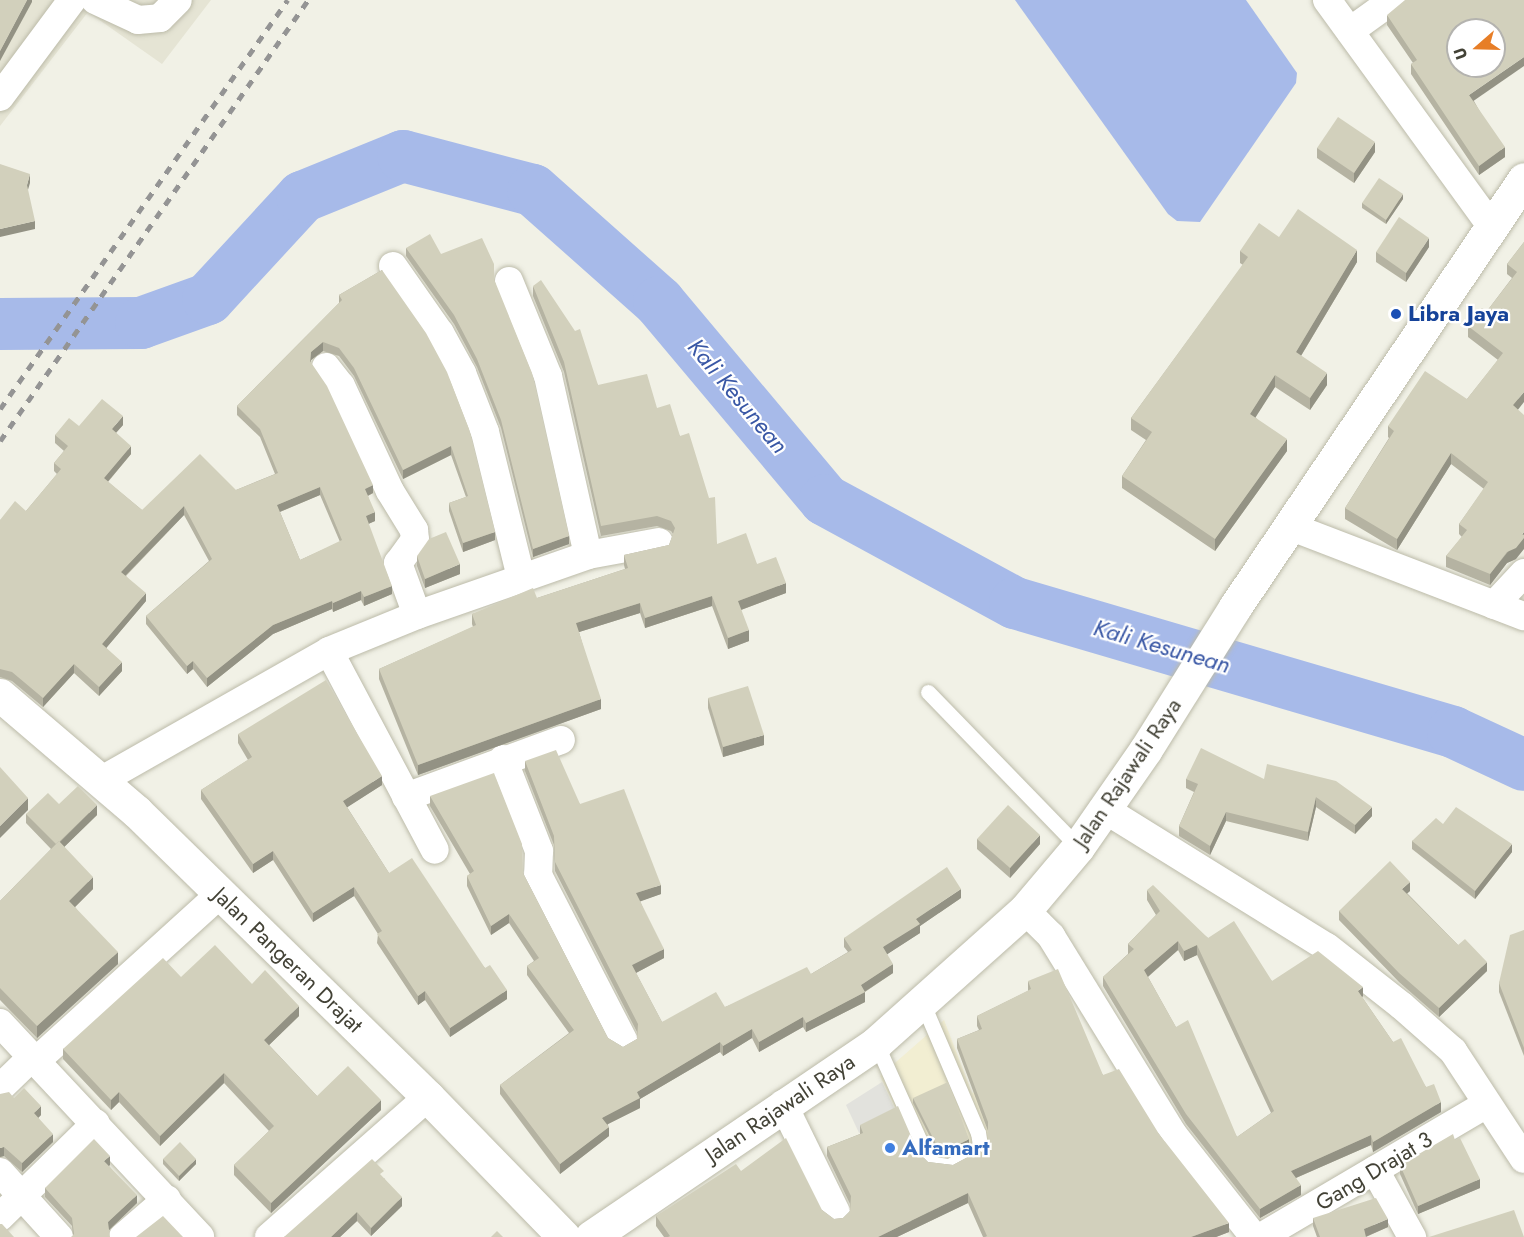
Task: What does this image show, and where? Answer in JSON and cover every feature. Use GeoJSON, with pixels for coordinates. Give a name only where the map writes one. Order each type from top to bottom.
{"type":"FeatureCollection","features":[{"type":"Feature","properties":{"kind":"street"},"geometry":{"type":"LineString","coordinates":[[0,97],[72,0]]}},
{"type":"Feature","properties":{"kind":"street"},"geometry":{"type":"LineString","coordinates":[[95,0],[138,20],[160,18],[178,0]]}},
{"type":"Feature","properties":{"kind":"street"},"geometry":{"type":"LineString","coordinates":[[1328,0],[1491,226]]}},
{"type":"Feature","properties":{"kind":"street"},"geometry":{"type":"LineString","coordinates":[[1350,31],[1393,0]]}},
{"type":"Feature","properties":{"kind":"street","name":"Jalan Rajawali Raya"},"geometry":{"type":"LineString","coordinates":[[591,1237],[783,1104],[876,1044],[1025,910],[1078,847],[1146,749],[1234,607],[1524,179]]}},
{"type":"Feature","properties":{"kind":"street"},"geometry":{"type":"LineString","coordinates":[[393,266],[440,333],[462,373],[485,432],[521,578]]}},
{"type":"Feature","properties":{"kind":"street"},"geometry":{"type":"LineString","coordinates":[[509,281],[548,376],[565,437],[588,555]]}},
{"type":"Feature","properties":{"kind":"street"},"geometry":{"type":"LineString","coordinates":[[326,367],[341,386],[390,491],[414,530],[415,540],[398,564],[417,615]]}},
{"type":"Feature","properties":{"kind":"street"},"geometry":{"type":"LineString","coordinates":[[1289,526],[1524,616]]}},
{"type":"Feature","properties":{"kind":"street"},"geometry":{"type":"LineString","coordinates":[[102,780],[329,651],[417,615],[588,555],[659,542]]}},
{"type":"Feature","properties":{"kind":"street"},"geometry":{"type":"LineString","coordinates":[[1494,604],[1524,573]]}},
{"type":"Feature","properties":{"kind":"street"},"geometry":{"type":"LineString","coordinates":[[329,651],[435,850]]}},
{"type":"Feature","properties":{"kind":"street","name":"Jalan Pangeran Drajat"},"geometry":{"type":"LineString","coordinates":[[0,695],[102,780],[428,1097],[564,1237]]}},
{"type":"Feature","properties":{"kind":"street"},"geometry":{"type":"LineString","coordinates":[[406,797],[503,759],[561,740]]}},
{"type":"Feature","properties":{"kind":"street"},"geometry":{"type":"LineString","coordinates":[[503,759],[539,851],[538,875],[623,1040]]}},
{"type":"Feature","properties":{"kind":"street"},"geometry":{"type":"LineString","coordinates":[[1104,808],[1353,966],[1453,1051],[1524,1159]]}},
{"type":"Feature","properties":{"kind":"street"},"geometry":{"type":"LineString","coordinates":[[0,1088],[220,894]]}},
{"type":"Feature","properties":{"kind":"street"},"geometry":{"type":"LineString","coordinates":[[1025,910],[1051,936],[1172,1133],[1254,1237]]}},
{"type":"Feature","properties":{"kind":"street"},"geometry":{"type":"LineString","coordinates":[[0,1023],[167,1199],[200,1237]]}},
{"type":"Feature","properties":{"kind":"street"},"geometry":{"type":"LineString","coordinates":[[269,1237],[428,1097]]}},
{"type":"Feature","properties":{"kind":"street"},"geometry":{"type":"LineString","coordinates":[[783,1104],[836,1212]]}},
{"type":"Feature","properties":{"kind":"street","name":"Gang Drajat 3"},"geometry":{"type":"LineString","coordinates":[[1261,1237],[1487,1104]]}},
{"type":"Feature","properties":{"kind":"street"},"geometry":{"type":"LineString","coordinates":[[0,1217],[96,1124]]}},
{"type":"Feature","properties":{"kind":"street"},"geometry":{"type":"LineString","coordinates":[[1376,1170],[1412,1237]]}},
{"type":"Feature","properties":{"kind":"street"},"geometry":{"type":"LineString","coordinates":[[0,1172],[60,1237]]}},
{"type":"Feature","properties":{"kind":"street"},"geometry":{"type":"LineString","coordinates":[[123,1237],[167,1199]]}},
{"type":"Feature","properties":{"kind":"lane"},"geometry":{"type":"LineString","coordinates":[[928,692],[1078,847]]}},
{"type":"Feature","properties":{"kind":"lane"},"geometry":{"type":"LineString","coordinates":[[876,1044],[927,1157],[934,1164],[950,1166],[971,1155],[980,1145],[978,1133],[922,1002]]}},
{"type":"Feature","properties":{"kind":"shaded area"},"geometry":{"type":"Polygon","coordinates":[[[0,0],[211,0],[162,64],[88,12],[0,126],[0,0]]]}},
{"type":"Feature","properties":{"kind":"shaded area"},"geometry":{"type":"Polygon","coordinates":[[[944,1020],[972,1093],[1000,1083],[1012,1112],[943,1206],[880,1076],[944,1020]]]}},
{"type":"Feature","properties":{"kind":"shaded area"},"geometry":{"type":"Polygon","coordinates":[[[882,1082],[897,1114],[859,1133],[846,1105],[882,1082]]]}},
{"type":"Feature","properties":{"kind":"water"},"geometry":{"type":"Polygon","coordinates":[[[1015,0],[1246,0],[1297,73],[1296,83],[1200,222],[1177,221],[1168,214],[1015,0]]]}},
{"type":"Feature","properties":{"kind":"building"},"geometry":{"type":"Polygon","coordinates":[[[0,0],[27,0],[0,51],[0,0]]]}},
{"type":"Feature","properties":{"kind":"building"},"geometry":{"type":"Polygon","coordinates":[[[1405,0],[1524,0],[1524,57],[1506,69],[1506,18],[1446,18],[1446,78],[1494,78],[1469,95],[1505,147],[1479,166],[1411,64],[1417,60],[1387,15],[1405,0]]]}},
{"type":"Feature","properties":{"kind":"building"},"geometry":{"type":"Polygon","coordinates":[[[1338,117],[1375,142],[1354,173],[1317,148],[1338,117]]]}},
{"type":"Feature","properties":{"kind":"building"},"geometry":{"type":"Polygon","coordinates":[[[0,164],[30,174],[27,185],[35,221],[0,229],[0,164]]]}},
{"type":"Feature","properties":{"kind":"building"},"geometry":{"type":"Polygon","coordinates":[[[1379,178],[1403,194],[1386,220],[1362,203],[1379,178]]]}},
{"type":"Feature","properties":{"kind":"building"},"geometry":{"type":"Polygon","coordinates":[[[1298,209],[1357,250],[1296,352],[1327,373],[1310,398],[1275,375],[1250,414],[1287,439],[1215,539],[1122,476],[1152,432],[1131,418],[1248,257],[1240,251],[1259,223],[1279,237],[1298,209]]]}},
{"type":"Feature","properties":{"kind":"building"},"geometry":{"type":"Polygon","coordinates":[[[1399,217],[1429,238],[1406,273],[1376,252],[1399,217]]]}},
{"type":"Feature","properties":{"kind":"building"},"geometry":{"type":"Polygon","coordinates":[[[430,234],[441,254],[482,238],[494,264],[494,279],[532,373],[569,536],[533,549],[501,420],[477,359],[454,315],[406,248],[430,234]]]}},
{"type":"Feature","properties":{"kind":"building"},"geometry":{"type":"Polygon","coordinates":[[[1524,242],[1524,392],[1513,405],[1524,415],[1524,532],[1522,534],[1524,538],[1516,548],[1507,552],[1490,574],[1446,556],[1467,530],[1459,524],[1488,482],[1451,453],[1397,539],[1345,508],[1394,431],[1388,426],[1425,371],[1467,399],[1503,353],[1468,326],[1482,308],[1487,311],[1517,272],[1507,264],[1524,242]]]}},
{"type":"Feature","properties":{"kind":"building"},"geometry":{"type":"Polygon","coordinates":[[[382,270],[426,333],[447,372],[469,429],[495,532],[463,543],[449,503],[468,496],[451,446],[403,470],[354,368],[339,348],[323,342],[311,352],[310,361],[327,386],[373,485],[365,489],[375,512],[366,516],[392,586],[364,597],[361,591],[273,625],[207,678],[193,661],[187,666],[146,616],[212,559],[184,506],[121,572],[146,593],[102,644],[122,662],[99,687],[74,664],[43,698],[12,672],[0,669],[0,520],[15,501],[26,511],[61,469],[54,463],[68,446],[55,435],[69,418],[79,426],[102,399],[123,416],[112,429],[131,446],[104,478],[142,510],[200,454],[236,490],[278,473],[260,429],[237,406],[342,300],[339,295],[382,270]],[[320,487],[277,505],[300,560],[342,540],[320,487]]]}},
{"type":"Feature","properties":{"kind":"building"},"geometry":{"type":"Polygon","coordinates":[[[541,280],[575,331],[580,329],[598,385],[647,374],[657,408],[670,404],[680,436],[689,433],[709,498],[715,497],[717,544],[746,533],[757,564],[776,557],[786,583],[738,601],[749,630],[728,638],[712,596],[645,618],[640,603],[576,623],[601,699],[418,765],[379,669],[476,625],[472,614],[533,588],[537,598],[628,568],[624,555],[669,545],[675,528],[671,521],[657,516],[601,526],[564,362],[533,286],[541,280]]]}},
{"type":"Feature","properties":{"kind":"building"},"geometry":{"type":"Polygon","coordinates":[[[446,532],[460,564],[425,579],[417,556],[429,539],[446,532]]]}},
{"type":"Feature","properties":{"kind":"building"},"geometry":{"type":"Polygon","coordinates":[[[326,680],[382,776],[343,801],[389,873],[412,858],[485,968],[490,965],[507,990],[450,1028],[425,991],[418,996],[377,934],[382,931],[354,887],[313,913],[273,851],[253,864],[201,790],[252,757],[238,734],[326,680]]]}},
{"type":"Feature","properties":{"kind":"building"},"geometry":{"type":"Polygon","coordinates":[[[748,686],[764,735],[723,747],[708,698],[748,686]]]}},
{"type":"Feature","properties":{"kind":"building"},"geometry":{"type":"Polygon","coordinates":[[[1201,748],[1264,779],[1267,764],[1336,781],[1372,807],[1355,825],[1316,797],[1308,832],[1226,812],[1210,846],[1179,826],[1198,784],[1186,779],[1201,748]]]}},
{"type":"Feature","properties":{"kind":"building"},"geometry":{"type":"Polygon","coordinates":[[[556,750],[580,804],[624,789],[661,885],[636,893],[664,949],[632,965],[662,1022],[716,992],[725,1007],[807,967],[811,974],[852,950],[844,938],[947,867],[961,889],[916,919],[920,924],[883,947],[893,964],[861,985],[865,992],[806,1023],[803,1017],[759,1042],[752,1029],[723,1046],[720,1042],[637,1092],[640,1098],[602,1118],[609,1127],[560,1164],[500,1085],[574,1030],[527,966],[539,958],[509,914],[491,926],[467,876],[474,871],[430,796],[494,773],[522,844],[523,873],[608,1038],[623,1047],[637,1039],[638,1024],[555,862],[554,836],[525,761],[556,750]]]}},
{"type":"Feature","properties":{"kind":"building"},"geometry":{"type":"Polygon","coordinates":[[[0,767],[28,798],[0,826],[0,767]]]}},
{"type":"Feature","properties":{"kind":"building"},"geometry":{"type":"Polygon","coordinates":[[[78,786],[97,805],[56,844],[26,814],[48,793],[59,804],[78,786]]]}},
{"type":"Feature","properties":{"kind":"building"},"geometry":{"type":"Polygon","coordinates":[[[1008,805],[1040,835],[1010,868],[977,839],[1008,805]]]}},
{"type":"Feature","properties":{"kind":"building"},"geometry":{"type":"Polygon","coordinates":[[[1456,807],[1512,844],[1475,891],[1412,841],[1436,818],[1443,824],[1456,807]]]}},
{"type":"Feature","properties":{"kind":"building"},"geometry":{"type":"Polygon","coordinates":[[[59,841],[93,877],[69,901],[118,952],[37,1026],[0,988],[0,901],[59,841]]]}},
{"type":"Feature","properties":{"kind":"building"},"geometry":{"type":"Polygon","coordinates":[[[1390,861],[1410,882],[1402,889],[1458,945],[1465,939],[1487,962],[1439,1008],[1399,973],[1339,911],[1390,861]]]}},
{"type":"Feature","properties":{"kind":"building"},"geometry":{"type":"Polygon","coordinates":[[[1153,885],[1208,938],[1234,921],[1272,981],[1318,951],[1363,987],[1358,991],[1393,1042],[1401,1038],[1426,1087],[1434,1084],[1441,1102],[1373,1142],[1371,1135],[1291,1171],[1301,1185],[1260,1209],[1186,1114],[1103,977],[1134,949],[1128,944],[1160,911],[1147,890],[1153,885]],[[1178,941],[1144,970],[1176,1027],[1188,1020],[1237,1137],[1274,1111],[1197,945],[1184,951],[1178,941]]]}},
{"type":"Feature","properties":{"kind":"building"},"geometry":{"type":"Polygon","coordinates":[[[1524,930],[1524,1048],[1499,983],[1510,935],[1524,930]]]}},
{"type":"Feature","properties":{"kind":"building"},"geometry":{"type":"Polygon","coordinates":[[[215,945],[252,984],[265,970],[299,1006],[264,1040],[317,1096],[348,1066],[381,1100],[271,1203],[234,1165],[274,1126],[224,1073],[160,1136],[119,1092],[111,1100],[63,1049],[163,958],[181,977],[215,945]]]}},
{"type":"Feature","properties":{"kind":"building"},"geometry":{"type":"Polygon","coordinates":[[[1058,969],[1103,1075],[1119,1069],[1159,1134],[1229,1223],[1191,1237],[985,1237],[987,1236],[968,1193],[878,1237],[668,1237],[670,1236],[656,1216],[736,1164],[741,1171],[786,1138],[822,1210],[834,1219],[843,1218],[850,1211],[851,1196],[827,1147],[863,1133],[860,1125],[898,1106],[918,1152],[928,1162],[953,1165],[981,1150],[988,1140],[988,1122],[957,1039],[982,1029],[977,1016],[1031,989],[1028,981],[1058,969]]]}},
{"type":"Feature","properties":{"kind":"building"},"geometry":{"type":"Polygon","coordinates":[[[948,1082],[969,1139],[947,1151],[939,1150],[913,1098],[948,1082]]]}},
{"type":"Feature","properties":{"kind":"building"},"geometry":{"type":"Polygon","coordinates":[[[24,1088],[41,1106],[34,1113],[53,1134],[22,1163],[4,1147],[0,1148],[0,1094],[9,1092],[14,1098],[24,1088]]]}},
{"type":"Feature","properties":{"kind":"building"},"geometry":{"type":"Polygon","coordinates":[[[1453,1134],[1455,1140],[1460,1138],[1480,1179],[1418,1206],[1400,1165],[1453,1134]]]}},
{"type":"Feature","properties":{"kind":"building"},"geometry":{"type":"Polygon","coordinates":[[[94,1139],[110,1156],[104,1161],[137,1195],[108,1222],[110,1237],[71,1237],[74,1234],[72,1218],[45,1188],[94,1139]]]}},
{"type":"Feature","properties":{"kind":"building"},"geometry":{"type":"Polygon","coordinates":[[[180,1142],[196,1159],[179,1176],[163,1159],[180,1142]]]}},
{"type":"Feature","properties":{"kind":"building"},"geometry":{"type":"Polygon","coordinates":[[[372,1159],[384,1171],[380,1174],[402,1197],[371,1228],[357,1212],[331,1237],[284,1237],[372,1159]]]}},
{"type":"Feature","properties":{"kind":"building"},"geometry":{"type":"Polygon","coordinates":[[[1376,1198],[1388,1219],[1364,1229],[1366,1237],[1320,1237],[1313,1218],[1376,1198]]]}},
{"type":"Feature","properties":{"kind":"building"},"geometry":{"type":"Polygon","coordinates":[[[1514,1210],[1524,1237],[1429,1237],[1514,1210]]]}},
{"type":"Feature","properties":{"kind":"building"},"geometry":{"type":"Polygon","coordinates":[[[163,1216],[183,1237],[136,1237],[163,1216]]]}},
{"type":"Feature","properties":{"kind":"building"},"geometry":{"type":"Polygon","coordinates":[[[0,1224],[2,1224],[14,1237],[0,1237],[0,1224]]]}},
{"type":"Feature","properties":{"kind":"building"},"geometry":{"type":"Polygon","coordinates":[[[497,1231],[503,1237],[491,1237],[497,1231]]]}},
{"type":"Feature","properties":{"kind":"waterway","name":"Kali Kesunean"},"geometry":{"type":"LineString","coordinates":[[0,324],[141,323],[208,299],[302,197],[403,156],[533,190],[659,302],[825,500],[1015,603],[1453,732],[1524,765]]}},
{"type":"Feature","properties":{"kind":"railway"},"geometry":{"type":"LineString","coordinates":[[0,409],[287,0]]}},
{"type":"Feature","properties":{"kind":"railway"},"geometry":{"type":"LineString","coordinates":[[0,441],[308,0]]}},
{"type":"Feature","properties":{"kind":"place","name":"Libra Jaya"},"geometry":{"type":"Point","coordinates":[1396,314]}},
{"type":"Feature","properties":{"kind":"place","name":"Alfamart"},"geometry":{"type":"Point","coordinates":[890,1148]}}]}
